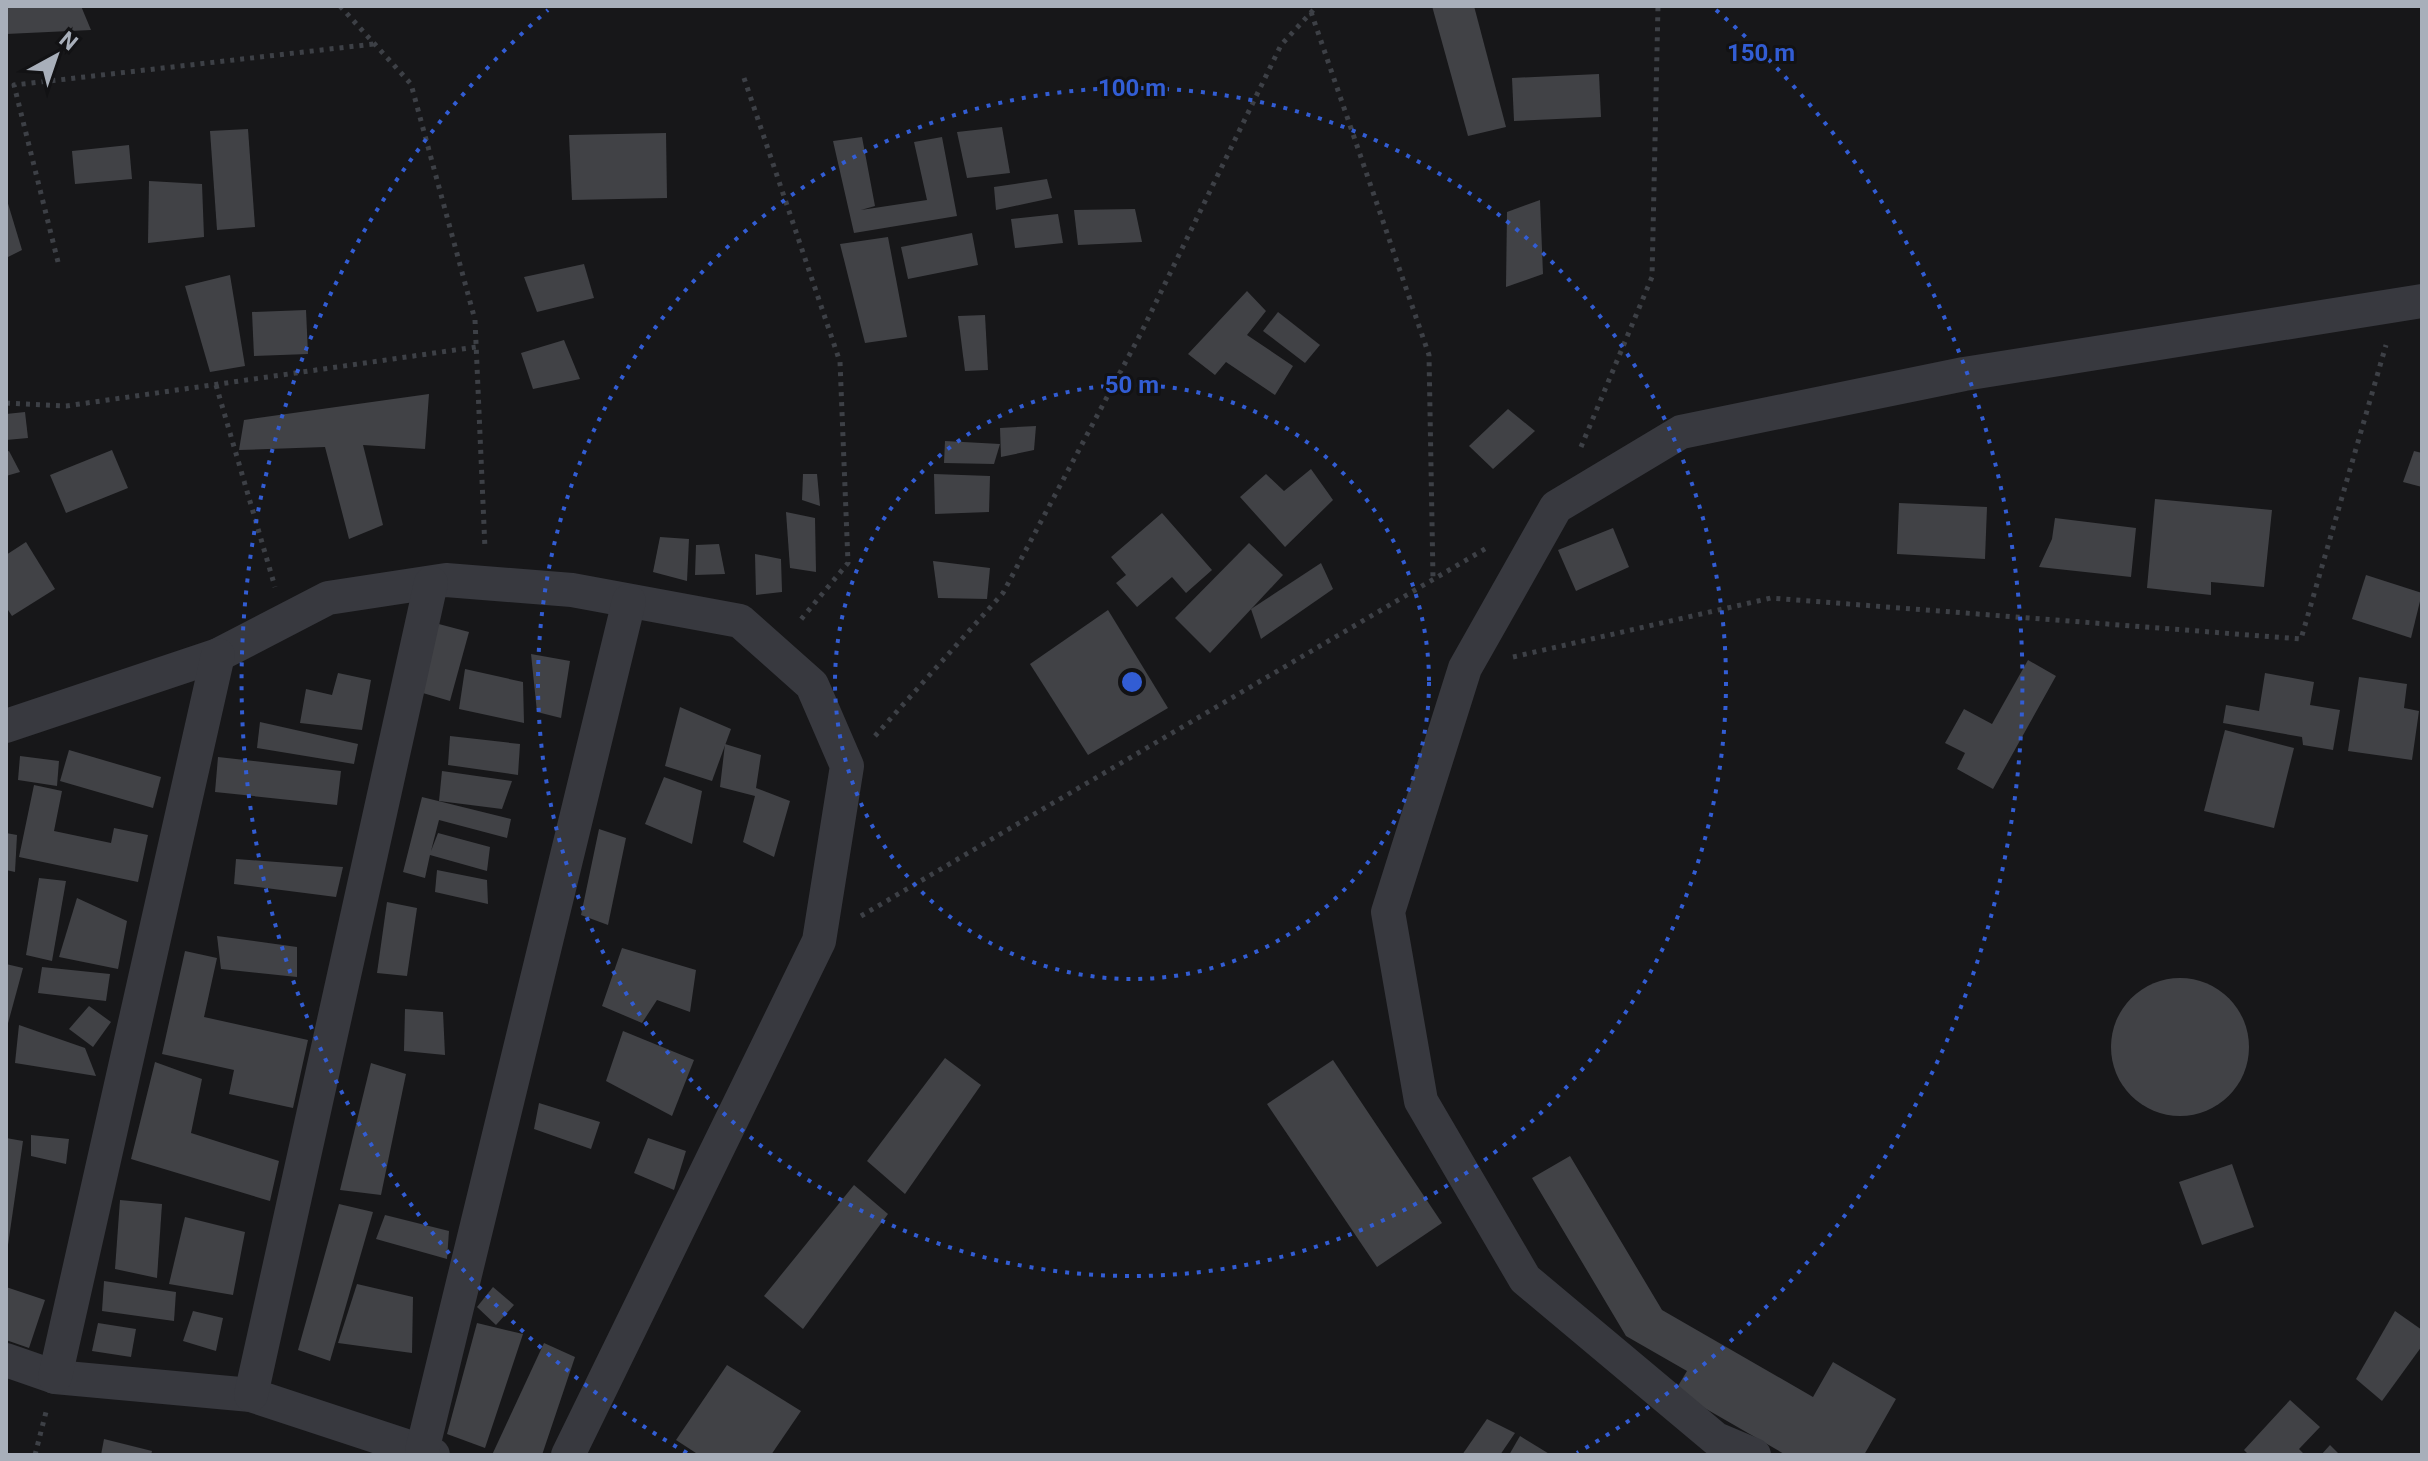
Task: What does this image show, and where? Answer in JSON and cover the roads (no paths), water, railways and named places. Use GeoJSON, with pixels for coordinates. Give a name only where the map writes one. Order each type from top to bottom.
{"type":"FeatureCollection","features":[{"type":"Feature","properties":{"kind":"street"},"geometry":{"type":"LineString","coordinates":[[1754,1455],[1716,1439],[1525,1279],[1421,1101],[1388,912],[1465,668],[1556,507],[1681,432],[1964,374],[2410,303]]}},
{"type":"Feature","properties":{"kind":"street"},"geometry":{"type":"LineString","coordinates":[[251,1395],[431,583]]}},
{"type":"Feature","properties":{"kind":"street"},"geometry":{"type":"LineString","coordinates":[[6,726],[218,655],[328,598],[431,583],[486,583],[572,590],[740,621],[812,685],[847,766],[819,941],[568,1455]]}},
{"type":"Feature","properties":{"kind":"street"},"geometry":{"type":"LineString","coordinates":[[6,1360],[55,1377],[251,1395],[428,1453],[629,601]]}},
{"type":"Feature","properties":{"kind":"street"},"geometry":{"type":"LineString","coordinates":[[55,1377],[218,655]]}}]}
